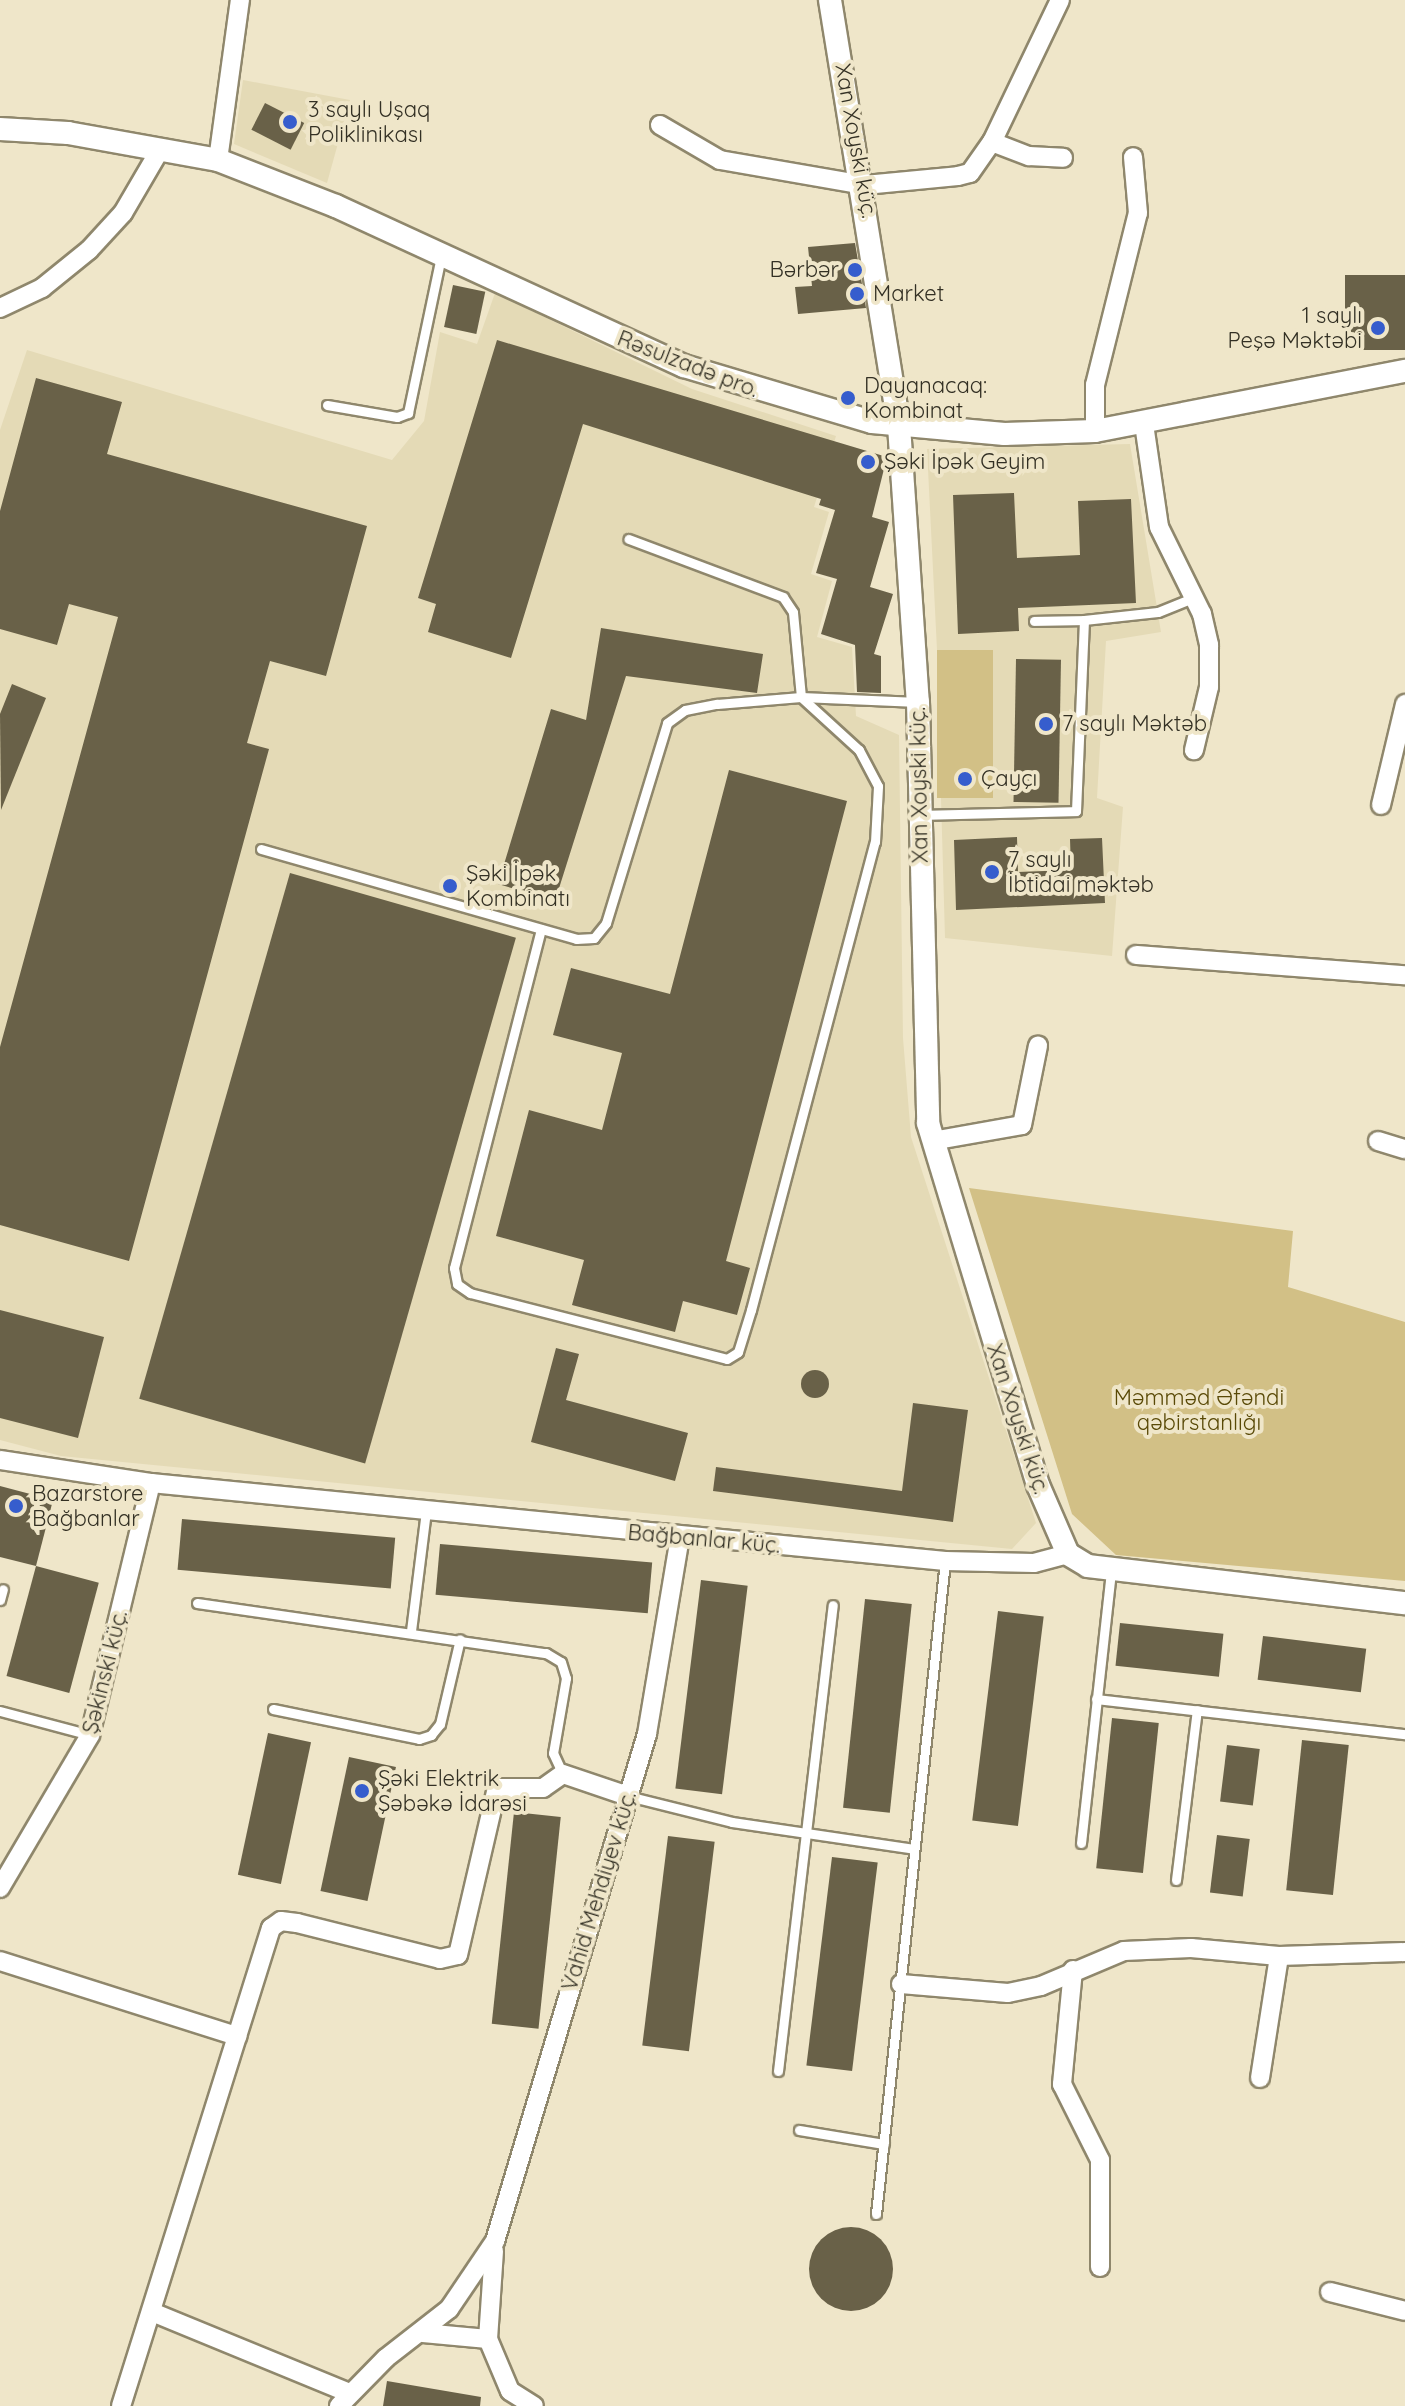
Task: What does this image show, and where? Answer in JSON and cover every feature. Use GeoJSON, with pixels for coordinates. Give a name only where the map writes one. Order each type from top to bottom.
{"type":"FeatureCollection","features":[{"type":"Feature","properties":{"kind":"street"},"geometry":{"type":"LineString","coordinates":[[218,160],[240,0]]}},
{"type":"Feature","properties":{"kind":"street","name":"Xan Xoyski küç."},"geometry":{"type":"LineString","coordinates":[[830,0],[865,185],[899,426],[918,702],[923,1084],[932,1141],[1038,1485],[1068,1554]]}},
{"type":"Feature","properties":{"kind":"street"},"geometry":{"type":"LineString","coordinates":[[660,125],[720,160],[865,185],[970,173],[992,142],[1060,0]]}},
{"type":"Feature","properties":{"kind":"street","name":"Rəsulzadə pro."},"geometry":{"type":"LineString","coordinates":[[2,124],[161,148],[218,160],[731,384],[899,426],[1004,434],[1095,431],[1144,424],[1405,371]]}},
{"type":"Feature","properties":{"kind":"street"},"geometry":{"type":"LineString","coordinates":[[992,142],[1029,156],[1063,158]]}},
{"type":"Feature","properties":{"kind":"street"},"geometry":{"type":"LineString","coordinates":[[0,308],[42,288],[89,250],[123,213],[161,148]]}},
{"type":"Feature","properties":{"kind":"street"},"geometry":{"type":"LineString","coordinates":[[1095,431],[1095,385],[1138,213],[1133,157]]}},
{"type":"Feature","properties":{"kind":"street"},"geometry":{"type":"LineString","coordinates":[[1144,424],[1159,527],[1193,598],[1209,645],[1209,687],[1194,750]]}},
{"type":"Feature","properties":{"kind":"street"},"geometry":{"type":"LineString","coordinates":[[1381,805],[1405,704]]}},
{"type":"Feature","properties":{"kind":"street"},"geometry":{"type":"LineString","coordinates":[[1136,955],[1405,975]]}},
{"type":"Feature","properties":{"kind":"street"},"geometry":{"type":"LineString","coordinates":[[932,1141],[1022,1125],[1038,1046]]}},
{"type":"Feature","properties":{"kind":"street"},"geometry":{"type":"LineString","coordinates":[[1378,1141],[1405,1149]]}},
{"type":"Feature","properties":{"kind":"street","name":"Bağbanlar küç."},"geometry":{"type":"LineString","coordinates":[[0,1460],[151,1483],[945,1561],[1034,1563],[1068,1554]]}},
{"type":"Feature","properties":{"kind":"street","name":"Şəkinski küç."},"geometry":{"type":"LineString","coordinates":[[0,1888],[90,1735],[151,1483]]}},
{"type":"Feature","properties":{"kind":"street","name":"Vahid Mehdiyev küç."},"geometry":{"type":"LineString","coordinates":[[534,2406],[510,2391],[488,2339],[495,2241],[655,1697],[680,1537]]}},
{"type":"Feature","properties":{"kind":"street"},"geometry":{"type":"LineString","coordinates":[[1068,1554],[1111,1572],[1405,1603]]}},
{"type":"Feature","properties":{"kind":"street"},"geometry":{"type":"LineString","coordinates":[[121,2406],[271,1928],[281,1921],[440,1959],[458,1955],[497,1788],[543,1788],[563,1774],[628,1796]]}},
{"type":"Feature","properties":{"kind":"street"},"geometry":{"type":"LineString","coordinates":[[901,1984],[1008,1993],[1124,1951],[1191,1948],[1279,1956],[1405,1952]]}},
{"type":"Feature","properties":{"kind":"street"},"geometry":{"type":"LineString","coordinates":[[1260,2078],[1279,1956]]}},
{"type":"Feature","properties":{"kind":"street"},"geometry":{"type":"LineString","coordinates":[[0,1961],[237,2036]]}},
{"type":"Feature","properties":{"kind":"street"},"geometry":{"type":"LineString","coordinates":[[1073,1970],[1062,2084],[1100,2160],[1100,2267]]}},
{"type":"Feature","properties":{"kind":"street","name":"Vahid Mehdiyev küç."},"geometry":{"type":"LineString","coordinates":[[343,2399],[423,2333],[473,2279],[495,2241]]}},
{"type":"Feature","properties":{"kind":"street"},"geometry":{"type":"LineString","coordinates":[[1330,2292],[1405,2311]]}},
{"type":"Feature","properties":{"kind":"street"},"geometry":{"type":"LineString","coordinates":[[152,2312],[343,2399]]}},
{"type":"Feature","properties":{"kind":"street"},"geometry":{"type":"LineString","coordinates":[[423,2333],[488,2339]]}},
{"type":"Feature","properties":{"kind":"lane"},"geometry":{"type":"LineString","coordinates":[[327,405],[397,417],[408,413],[441,256]]}},
{"type":"Feature","properties":{"kind":"lane"},"geometry":{"type":"LineString","coordinates":[[541,929],[454,1268],[457,1284],[470,1293],[727,1359],[738,1352],[751,1310],[875,842],[878,786],[859,750],[801,697],[793,612],[783,597],[629,539]]}},
{"type":"Feature","properties":{"kind":"lane"},"geometry":{"type":"LineString","coordinates":[[1034,621],[1084,620],[1158,612],[1193,598]]}},
{"type":"Feature","properties":{"kind":"lane"},"geometry":{"type":"LineString","coordinates":[[919,815],[1076,811],[1084,620]]}},
{"type":"Feature","properties":{"kind":"lane"},"geometry":{"type":"LineString","coordinates":[[261,849],[541,929],[594,938],[606,923],[667,723],[685,710],[717,704],[801,697],[918,702]]}},
{"type":"Feature","properties":{"kind":"lane"},"geometry":{"type":"LineString","coordinates":[[411,1631],[426,1511]]}},
{"type":"Feature","properties":{"kind":"lane"},"geometry":{"type":"LineString","coordinates":[[876,2214],[945,1561]]}},
{"type":"Feature","properties":{"kind":"lane"},"geometry":{"type":"LineString","coordinates":[[1081,1843],[1111,1572]]}},
{"type":"Feature","properties":{"kind":"lane"},"geometry":{"type":"LineString","coordinates":[[0,1600],[3,1589]]}},
{"type":"Feature","properties":{"kind":"lane"},"geometry":{"type":"LineString","coordinates":[[197,1603],[411,1631],[546,1653],[561,1662],[566,1678],[553,1753],[563,1774]]}},
{"type":"Feature","properties":{"kind":"lane"},"geometry":{"type":"LineString","coordinates":[[778,2071],[833,1605]]}},
{"type":"Feature","properties":{"kind":"lane"},"geometry":{"type":"LineString","coordinates":[[273,1709],[419,1739],[431,1735],[440,1724],[460,1639]]}},
{"type":"Feature","properties":{"kind":"lane"},"geometry":{"type":"LineString","coordinates":[[1096,1699],[1405,1734]]}},
{"type":"Feature","properties":{"kind":"lane"},"geometry":{"type":"LineString","coordinates":[[1176,1880],[1197,1710]]}},
{"type":"Feature","properties":{"kind":"lane"},"geometry":{"type":"LineString","coordinates":[[0,1711],[90,1735]]}},
{"type":"Feature","properties":{"kind":"lane"},"geometry":{"type":"LineString","coordinates":[[628,1796],[804,1833],[914,1849]]}},
{"type":"Feature","properties":{"kind":"lane"},"geometry":{"type":"LineString","coordinates":[[799,2130],[884,2144]]}},
{"type":"Feature","properties":{"kind":"shaded area","name":"3 saylı Uşaq Poliklinikası"},"geometry":{"type":"Polygon","coordinates":[[[243,80],[350,100],[327,183],[234,144],[243,80]]]}},
{"type":"Feature","properties":{"kind":"shaded area","name":"Şəki İpək Kombinatı"},"geometry":{"type":"Polygon","coordinates":[[[495,293],[692,389],[836,436],[814,507],[829,512],[811,574],[832,581],[817,637],[852,647],[856,716],[899,735],[903,1038],[911,1137],[1036,1523],[1012,1549],[61,1456],[0,1440],[0,430],[27,350],[392,460],[424,421],[440,332],[477,344],[495,293]]]}},
{"type":"Feature","properties":{"kind":"shaded area","name":"7 saylı Məktəb"},"geometry":{"type":"Polygon","coordinates":[[[1130,444],[1161,632],[1106,641],[1097,798],[1123,807],[1112,956],[945,938],[941,798],[990,798],[993,650],[937,650],[927,449],[1130,444]]]}},
{"type":"Feature","properties":{"kind":"green space"},"geometry":{"type":"Polygon","coordinates":[[[937,650],[993,650],[993,798],[937,798],[937,650]]]}},
{"type":"Feature","properties":{"kind":"green space","name":"Məmməd Əfəndi qəbirstanlığı"},"geometry":{"type":"Polygon","coordinates":[[[969,1188],[1293,1231],[1288,1287],[1405,1322],[1405,1581],[1116,1555],[1072,1514],[969,1188]]]}},
{"type":"Feature","properties":{"kind":"building"},"geometry":{"type":"Polygon","coordinates":[[[265,103],[304,123],[291,150],[251,130],[265,103]]]}},
{"type":"Feature","properties":{"kind":"building"},"geometry":{"type":"Polygon","coordinates":[[[855,243],[866,308],[798,314],[795,287],[812,286],[808,247],[855,243]]]}},
{"type":"Feature","properties":{"kind":"building"},"geometry":{"type":"Polygon","coordinates":[[[1345,275],[1405,275],[1405,350],[1345,350],[1345,275]]]}},
{"type":"Feature","properties":{"kind":"building"},"geometry":{"type":"Polygon","coordinates":[[[453,285],[485,292],[476,334],[444,327],[453,285]]]}},
{"type":"Feature","properties":{"kind":"building"},"geometry":{"type":"Polygon","coordinates":[[[497,340],[887,457],[872,517],[889,522],[870,587],[893,594],[874,654],[881,656],[881,693],[857,692],[855,645],[821,634],[837,579],[816,573],[835,510],[819,505],[821,499],[583,424],[511,658],[428,632],[436,604],[418,598],[497,340]]]}},
{"type":"Feature","properties":{"kind":"building"},"geometry":{"type":"Polygon","coordinates":[[[36,378],[122,402],[107,454],[367,526],[326,676],[270,661],[247,743],[269,749],[129,1261],[0,1225],[0,1047],[118,617],[69,604],[57,645],[0,629],[0,511],[36,378]]]}},
{"type":"Feature","properties":{"kind":"building"},"geometry":{"type":"Polygon","coordinates":[[[1014,493],[1017,558],[1080,555],[1078,501],[1131,499],[1136,603],[1018,608],[1019,631],[958,634],[953,495],[1014,493]]]}},
{"type":"Feature","properties":{"kind":"building"},"geometry":{"type":"Polygon","coordinates":[[[601,628],[763,654],[757,693],[626,676],[555,901],[498,884],[551,709],[586,720],[601,628]]]}},
{"type":"Feature","properties":{"kind":"building"},"geometry":{"type":"Polygon","coordinates":[[[1016,659],[1061,660],[1058,803],[1014,802],[1016,659]]]}},
{"type":"Feature","properties":{"kind":"building"},"geometry":{"type":"Polygon","coordinates":[[[12,684],[46,698],[1,810],[0,714],[12,684]]]}},
{"type":"Feature","properties":{"kind":"building"},"geometry":{"type":"Polygon","coordinates":[[[729,770],[847,801],[726,1261],[750,1268],[737,1315],[683,1301],[675,1332],[572,1305],[584,1260],[496,1236],[529,1110],[602,1130],[622,1053],[553,1035],[571,968],[670,994],[729,770]]]}},
{"type":"Feature","properties":{"kind":"building"},"geometry":{"type":"Polygon","coordinates":[[[1017,837],[1018,872],[1071,870],[1070,839],[1102,838],[1105,903],[956,910],[954,840],[1017,837]]]}},
{"type":"Feature","properties":{"kind":"building"},"geometry":{"type":"Polygon","coordinates":[[[290,873],[516,938],[365,1464],[139,1399],[290,873]]]}},
{"type":"Feature","properties":{"kind":"building"},"geometry":{"type":"Polygon","coordinates":[[[0,1310],[104,1337],[78,1438],[0,1418],[0,1310]]]}},
{"type":"Feature","properties":{"kind":"building"},"geometry":{"type":"Polygon","coordinates":[[[556,1348],[579,1354],[566,1400],[688,1433],[675,1481],[531,1442],[556,1348]]]}},
{"type":"Feature","properties":{"kind":"building"},"geometry":{"type":"Polygon","coordinates":[[[815,1370],[825,1374],[829,1384],[825,1394],[815,1398],[805,1394],[801,1384],[805,1374],[815,1370]]]}},
{"type":"Feature","properties":{"kind":"building"},"geometry":{"type":"Polygon","coordinates":[[[913,1403],[968,1410],[953,1522],[713,1491],[716,1467],[902,1491],[913,1403]]]}},
{"type":"Feature","properties":{"kind":"building"},"geometry":{"type":"Polygon","coordinates":[[[0,1486],[53,1500],[36,1566],[0,1557],[0,1486]]]}},
{"type":"Feature","properties":{"kind":"building"},"geometry":{"type":"Polygon","coordinates":[[[182,1519],[395,1538],[391,1588],[178,1570],[182,1519]]]}},
{"type":"Feature","properties":{"kind":"building"},"geometry":{"type":"Polygon","coordinates":[[[440,1544],[652,1563],[648,1613],[436,1595],[440,1544]]]}},
{"type":"Feature","properties":{"kind":"building"},"geometry":{"type":"Polygon","coordinates":[[[36,1566],[99,1583],[69,1693],[6,1676],[36,1566]]]}},
{"type":"Feature","properties":{"kind":"building"},"geometry":{"type":"Polygon","coordinates":[[[701,1580],[748,1586],[722,1794],[675,1788],[701,1580]]]}},
{"type":"Feature","properties":{"kind":"building"},"geometry":{"type":"Polygon","coordinates":[[[865,1599],[912,1604],[890,1813],[843,1808],[865,1599]]]}},
{"type":"Feature","properties":{"kind":"building"},"geometry":{"type":"Polygon","coordinates":[[[998,1611],[1044,1617],[1018,1826],[972,1820],[998,1611]]]}},
{"type":"Feature","properties":{"kind":"building"},"geometry":{"type":"Polygon","coordinates":[[[1120,1623],[1223,1634],[1219,1677],[1116,1666],[1120,1623]]]}},
{"type":"Feature","properties":{"kind":"building"},"geometry":{"type":"Polygon","coordinates":[[[1263,1636],[1366,1649],[1361,1692],[1258,1680],[1263,1636]]]}},
{"type":"Feature","properties":{"kind":"building"},"geometry":{"type":"Polygon","coordinates":[[[1112,1718],[1159,1723],[1143,1873],[1096,1868],[1112,1718]]]}},
{"type":"Feature","properties":{"kind":"building"},"geometry":{"type":"Polygon","coordinates":[[[268,1733],[311,1742],[281,1884],[238,1875],[268,1733]]]}},
{"type":"Feature","properties":{"kind":"building"},"geometry":{"type":"Polygon","coordinates":[[[1302,1740],[1349,1745],[1333,1895],[1286,1890],[1302,1740]]]}},
{"type":"Feature","properties":{"kind":"building"},"geometry":{"type":"Polygon","coordinates":[[[1227,1745],[1260,1749],[1253,1806],[1220,1802],[1227,1745]]]}},
{"type":"Feature","properties":{"kind":"building"},"geometry":{"type":"Polygon","coordinates":[[[349,1757],[396,1767],[367,1901],[321,1891],[349,1757]]]}},
{"type":"Feature","properties":{"kind":"building"},"geometry":{"type":"Polygon","coordinates":[[[514,1812],[561,1817],[538,2029],[492,2024],[514,1812]]]}},
{"type":"Feature","properties":{"kind":"building"},"geometry":{"type":"Polygon","coordinates":[[[1217,1835],[1250,1839],[1243,1897],[1210,1893],[1217,1835]]]}},
{"type":"Feature","properties":{"kind":"building"},"geometry":{"type":"Polygon","coordinates":[[[668,1836],[715,1842],[689,2051],[642,2045],[668,1836]]]}},
{"type":"Feature","properties":{"kind":"building"},"geometry":{"type":"Polygon","coordinates":[[[832,1857],[878,1863],[852,2071],[806,2065],[832,1857]]]}},
{"type":"Feature","properties":{"kind":"building"},"geometry":{"type":"Polygon","coordinates":[[[851,2227],[874,2234],[886,2246],[893,2269],[886,2292],[874,2304],[851,2311],[828,2304],[816,2292],[809,2269],[816,2246],[828,2234],[851,2227]]]}},
{"type":"Feature","properties":{"kind":"building"},"geometry":{"type":"Polygon","coordinates":[[[387,2381],[481,2397],[480,2406],[383,2406],[387,2381]]]}},
{"type":"Feature","properties":{"kind":"place","name":"3 saylı Uşaq Poliklinikası"},"geometry":{"type":"Point","coordinates":[290,122]}},
{"type":"Feature","properties":{"kind":"place","name":"Bərbər"},"geometry":{"type":"Point","coordinates":[855,270]}},
{"type":"Feature","properties":{"kind":"place","name":"Market"},"geometry":{"type":"Point","coordinates":[857,294]}},
{"type":"Feature","properties":{"kind":"place","name":"1 saylı Peşə Məktəbi"},"geometry":{"type":"Point","coordinates":[1378,328]}},
{"type":"Feature","properties":{"kind":"place","name":"Dayanacaq: Kombinat"},"geometry":{"type":"Point","coordinates":[848,398]}},
{"type":"Feature","properties":{"kind":"place","name":"Şəki İpək Geyim"},"geometry":{"type":"Point","coordinates":[868,462]}},
{"type":"Feature","properties":{"kind":"place","name":"7 saylı Məktəb"},"geometry":{"type":"Point","coordinates":[1046,724]}},
{"type":"Feature","properties":{"kind":"place","name":"Çayçı"},"geometry":{"type":"Point","coordinates":[965,779]}},
{"type":"Feature","properties":{"kind":"place","name":"7 saylı İbtidai məktəb"},"geometry":{"type":"Point","coordinates":[992,872]}},
{"type":"Feature","properties":{"kind":"place","name":"Şəki İpək Kombinatı"},"geometry":{"type":"Point","coordinates":[450,886]}},
{"type":"Feature","properties":{"kind":"place","name":"Bazarstore Bağbanlar"},"geometry":{"type":"Point","coordinates":[16,1506]}},
{"type":"Feature","properties":{"kind":"place","name":"Şəki Elektrik Şəbəkə İdarəsi"},"geometry":{"type":"Point","coordinates":[362,1791]}}]}
